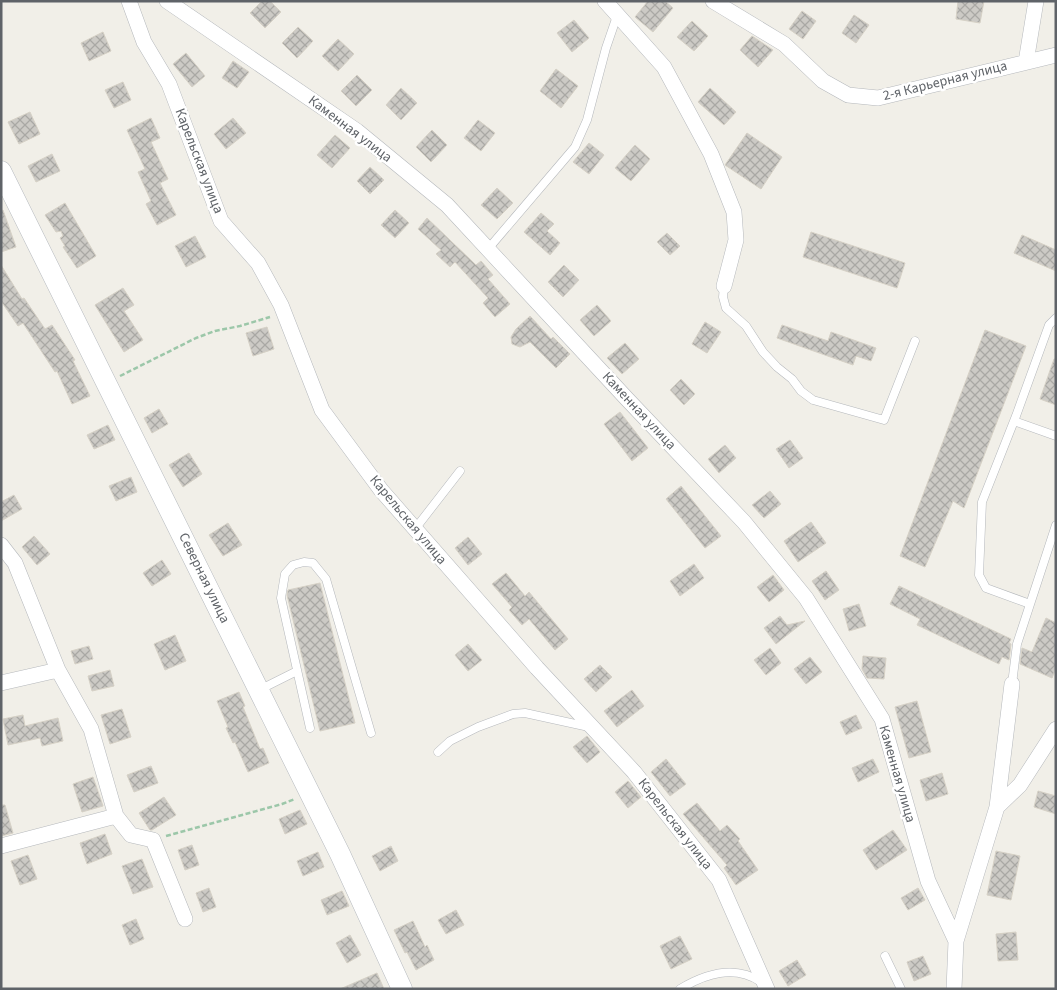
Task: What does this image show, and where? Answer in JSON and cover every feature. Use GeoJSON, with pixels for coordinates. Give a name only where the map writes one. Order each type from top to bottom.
{"type":"FeatureCollection","features":[{"type":"Feature","properties":{"kind":"main road","name":"Северная улица"},"geometry":{"type":"LineString","coordinates":[[1,171],[260,690],[340,854],[402,989]]}},
{"type":"Feature","properties":{"kind":"street","name":"Карельская улица"},"geometry":{"type":"LineString","coordinates":[[129,1],[144,42],[169,84],[221,221],[258,263],[284,311],[322,410],[380,490],[537,668],[634,772],[719,880],[766,987]]}},
{"type":"Feature","properties":{"kind":"street","name":"Каменная улица"},"geometry":{"type":"LineString","coordinates":[[167,1],[357,131],[447,205],[744,522],[806,598],[882,719],[928,881],[956,941]]}},
{"type":"Feature","properties":{"kind":"street"},"geometry":{"type":"LineString","coordinates":[[604,1],[664,67],[711,154],[734,212],[736,240],[724,286]]}},
{"type":"Feature","properties":{"kind":"street","name":"2-я Карьерная улица"},"geometry":{"type":"LineString","coordinates":[[713,1],[784,44],[823,81],[848,95],[878,98],[1056,55]]}},
{"type":"Feature","properties":{"kind":"street"},"geometry":{"type":"LineString","coordinates":[[1026,62],[1036,1]]}},
{"type":"Feature","properties":{"kind":"street"},"geometry":{"type":"LineString","coordinates":[[1,545],[15,563],[58,670],[91,729],[116,816],[131,835],[153,840],[185,919]]}},
{"type":"Feature","properties":{"kind":"street"},"geometry":{"type":"LineString","coordinates":[[1,683],[58,670]]}},
{"type":"Feature","properties":{"kind":"street"},"geometry":{"type":"LineString","coordinates":[[954,989],[956,941],[997,808],[1012,684]]}},
{"type":"Feature","properties":{"kind":"street"},"geometry":{"type":"LineString","coordinates":[[997,808],[1020,785],[1056,730]]}},
{"type":"Feature","properties":{"kind":"street"},"geometry":{"type":"LineString","coordinates":[[1,846],[116,816]]}},
{"type":"Feature","properties":{"kind":"lane"},"geometry":{"type":"LineString","coordinates":[[488,249],[576,147],[587,120],[606,48],[618,16]]}},
{"type":"Feature","properties":{"kind":"lane"},"geometry":{"type":"LineString","coordinates":[[724,286],[723,297],[726,308],[746,326],[763,352],[777,367],[813,400],[884,420],[915,341]]}},
{"type":"Feature","properties":{"kind":"lane"},"geometry":{"type":"LineString","coordinates":[[1030,604],[986,588],[979,574],[982,502],[1049,325],[1056,318]]}},
{"type":"Feature","properties":{"kind":"lane"},"geometry":{"type":"LineString","coordinates":[[1014,421],[1056,436]]}},
{"type":"Feature","properties":{"kind":"lane"},"geometry":{"type":"LineString","coordinates":[[415,529],[460,471]]}},
{"type":"Feature","properties":{"kind":"lane"},"geometry":{"type":"LineString","coordinates":[[1012,684],[1017,644],[1056,525]]}},
{"type":"Feature","properties":{"kind":"lane"},"geometry":{"type":"LineString","coordinates":[[310,728],[280,598],[286,574],[293,565],[304,562],[313,563],[326,579],[371,733]]}},
{"type":"Feature","properties":{"kind":"lane"},"geometry":{"type":"LineString","coordinates":[[260,690],[297,671]]}},
{"type":"Feature","properties":{"kind":"lane"},"geometry":{"type":"LineString","coordinates":[[438,752],[450,741],[513,714],[524,713],[593,728]]}},
{"type":"Feature","properties":{"kind":"lane"},"geometry":{"type":"LineString","coordinates":[[885,956],[901,989]]}},
{"type":"Feature","properties":{"kind":"lane"},"geometry":{"type":"LineString","coordinates":[[680,989],[698,978],[725,971],[752,976],[766,987]]}},
{"type":"Feature","properties":{"kind":"path"},"geometry":{"type":"LineString","coordinates":[[108,383],[196,338],[215,331],[262,320],[284,311]]}},
{"type":"Feature","properties":{"kind":"path"},"geometry":{"type":"LineString","coordinates":[[153,840],[282,804],[310,793]]}},
{"type":"Feature","properties":{"kind":"building"},"geometry":{"type":"Polygon","coordinates":[[[262,1],[270,1],[281,12],[265,28],[250,13],[262,1]]]}},
{"type":"Feature","properties":{"kind":"building"},"geometry":{"type":"Polygon","coordinates":[[[648,1],[665,1],[673,8],[653,32],[635,17],[648,1]]]}},
{"type":"Feature","properties":{"kind":"building"},"geometry":{"type":"Polygon","coordinates":[[[958,1],[984,1],[980,23],[956,19],[958,1]]]}},
{"type":"Feature","properties":{"kind":"building"},"geometry":{"type":"Polygon","coordinates":[[[802,11],[816,21],[803,39],[789,29],[802,11]]]}},
{"type":"Feature","properties":{"kind":"building"},"geometry":{"type":"Polygon","coordinates":[[[854,15],[869,25],[856,43],[842,33],[854,15]]]}},
{"type":"Feature","properties":{"kind":"building"},"geometry":{"type":"Polygon","coordinates":[[[574,20],[589,38],[572,52],[557,33],[574,20]]]}},
{"type":"Feature","properties":{"kind":"building"},"geometry":{"type":"Polygon","coordinates":[[[692,21],[708,36],[694,51],[677,37],[692,21]]]}},
{"type":"Feature","properties":{"kind":"building"},"geometry":{"type":"Polygon","coordinates":[[[298,27],[313,41],[297,58],[282,43],[298,27]]]}},
{"type":"Feature","properties":{"kind":"building"},"geometry":{"type":"Polygon","coordinates":[[[103,32],[111,51],[89,61],[81,43],[103,32]]]}},
{"type":"Feature","properties":{"kind":"building"},"geometry":{"type":"Polygon","coordinates":[[[752,36],[773,50],[758,67],[740,50],[752,36]]]}},
{"type":"Feature","properties":{"kind":"building"},"geometry":{"type":"Polygon","coordinates":[[[338,39],[354,54],[338,71],[322,56],[338,39]]]}},
{"type":"Feature","properties":{"kind":"building"},"geometry":{"type":"Polygon","coordinates":[[[186,53],[205,76],[192,87],[173,64],[186,53]]]}},
{"type":"Feature","properties":{"kind":"building"},"geometry":{"type":"Polygon","coordinates":[[[233,61],[249,72],[237,88],[222,78],[233,61]]]}},
{"type":"Feature","properties":{"kind":"building"},"geometry":{"type":"Polygon","coordinates":[[[556,69],[578,86],[561,108],[540,91],[556,69]]]}},
{"type":"Feature","properties":{"kind":"building"},"geometry":{"type":"Polygon","coordinates":[[[357,75],[372,90],[356,106],[341,91],[357,75]]]}},
{"type":"Feature","properties":{"kind":"building"},"geometry":{"type":"Polygon","coordinates":[[[123,82],[131,100],[114,108],[105,90],[123,82]]]}},
{"type":"Feature","properties":{"kind":"building"},"geometry":{"type":"Polygon","coordinates":[[[401,88],[417,103],[401,120],[386,105],[401,88]]]}},
{"type":"Feature","properties":{"kind":"building"},"geometry":{"type":"Polygon","coordinates":[[[710,88],[736,112],[724,125],[698,102],[710,88]]]}},
{"type":"Feature","properties":{"kind":"building"},"geometry":{"type":"Polygon","coordinates":[[[30,112],[40,134],[19,144],[8,122],[30,112]]]}},
{"type":"Feature","properties":{"kind":"building"},"geometry":{"type":"Polygon","coordinates":[[[151,118],[160,138],[151,142],[168,179],[160,183],[176,215],[157,225],[146,204],[151,201],[138,172],[145,169],[127,130],[151,118]]]}},
{"type":"Feature","properties":{"kind":"building"},"geometry":{"type":"Polygon","coordinates":[[[233,118],[246,133],[226,149],[214,134],[233,118]]]}},
{"type":"Feature","properties":{"kind":"building"},"geometry":{"type":"Polygon","coordinates":[[[478,120],[495,133],[481,151],[464,138],[478,120]]]}},
{"type":"Feature","properties":{"kind":"building"},"geometry":{"type":"Polygon","coordinates":[[[432,130],[447,145],[431,162],[416,147],[432,130]]]}},
{"type":"Feature","properties":{"kind":"building"},"geometry":{"type":"Polygon","coordinates":[[[747,133],[782,157],[761,189],[725,165],[747,133]]]}},
{"type":"Feature","properties":{"kind":"building"},"geometry":{"type":"Polygon","coordinates":[[[335,135],[350,148],[332,168],[317,155],[335,135]]]}},
{"type":"Feature","properties":{"kind":"building"},"geometry":{"type":"Polygon","coordinates":[[[589,143],[604,155],[589,174],[573,162],[589,143]]]}},
{"type":"Feature","properties":{"kind":"building"},"geometry":{"type":"Polygon","coordinates":[[[635,145],[650,159],[631,181],[615,168],[635,145]]]}},
{"type":"Feature","properties":{"kind":"building"},"geometry":{"type":"Polygon","coordinates":[[[52,154],[60,171],[36,182],[28,166],[52,154]]]}},
{"type":"Feature","properties":{"kind":"building"},"geometry":{"type":"Polygon","coordinates":[[[370,167],[384,180],[370,194],[357,181],[370,167]]]}},
{"type":"Feature","properties":{"kind":"building"},"geometry":{"type":"Polygon","coordinates":[[[497,188],[513,203],[497,219],[481,205],[497,188]]]}},
{"type":"Feature","properties":{"kind":"building"},"geometry":{"type":"Polygon","coordinates":[[[65,203],[96,256],[77,268],[63,247],[65,246],[60,238],[63,236],[61,231],[56,232],[45,215],[65,203]]]}},
{"type":"Feature","properties":{"kind":"building"},"geometry":{"type":"Polygon","coordinates":[[[3,210],[16,247],[1,252],[1,211],[3,210]]]}},
{"type":"Feature","properties":{"kind":"building"},"geometry":{"type":"Polygon","coordinates":[[[395,210],[409,223],[395,238],[381,225],[395,210]]]}},
{"type":"Feature","properties":{"kind":"building"},"geometry":{"type":"Polygon","coordinates":[[[541,213],[554,224],[547,231],[560,243],[550,255],[524,232],[541,213]]]}},
{"type":"Feature","properties":{"kind":"building"},"geometry":{"type":"Polygon","coordinates":[[[427,218],[476,265],[481,261],[493,275],[488,279],[510,304],[495,317],[483,303],[488,298],[455,262],[450,267],[436,254],[441,250],[418,229],[427,218]]]}},
{"type":"Feature","properties":{"kind":"building"},"geometry":{"type":"Polygon","coordinates":[[[811,232],[905,263],[897,288],[803,257],[811,232]]]}},
{"type":"Feature","properties":{"kind":"building"},"geometry":{"type":"Polygon","coordinates":[[[667,233],[680,246],[670,255],[657,242],[667,233]]]}},
{"type":"Feature","properties":{"kind":"building"},"geometry":{"type":"Polygon","coordinates":[[[1022,235],[1056,250],[1056,271],[1014,253],[1022,235]]]}},
{"type":"Feature","properties":{"kind":"building"},"geometry":{"type":"Polygon","coordinates":[[[195,236],[206,257],[186,267],[175,246],[195,236]]]}},
{"type":"Feature","properties":{"kind":"building"},"geometry":{"type":"Polygon","coordinates":[[[1,265],[22,299],[24,298],[45,329],[52,325],[75,360],[73,361],[90,396],[72,404],[57,371],[55,372],[23,323],[18,326],[1,301],[1,265]]]}},
{"type":"Feature","properties":{"kind":"building"},"geometry":{"type":"Polygon","coordinates":[[[564,265],[579,280],[563,297],[548,282],[564,265]]]}},
{"type":"Feature","properties":{"kind":"building"},"geometry":{"type":"Polygon","coordinates":[[[123,288],[134,305],[124,311],[143,340],[124,352],[95,305],[123,288]]]}},
{"type":"Feature","properties":{"kind":"building"},"geometry":{"type":"Polygon","coordinates":[[[597,305],[611,321],[594,336],[580,320],[597,305]]]}},
{"type":"Feature","properties":{"kind":"building"},"geometry":{"type":"Polygon","coordinates":[[[530,316],[551,339],[553,337],[570,354],[556,368],[530,342],[520,347],[512,344],[511,337],[516,329],[530,316]]]}},
{"type":"Feature","properties":{"kind":"building"},"geometry":{"type":"Polygon","coordinates":[[[705,322],[721,332],[707,353],[692,344],[705,322]]]}},
{"type":"Feature","properties":{"kind":"building"},"geometry":{"type":"Polygon","coordinates":[[[782,325],[828,341],[831,332],[876,348],[871,361],[856,356],[853,365],[777,338],[782,325]]]}},
{"type":"Feature","properties":{"kind":"building"},"geometry":{"type":"Polygon","coordinates":[[[267,327],[274,349],[253,356],[246,333],[267,327]]]}},
{"type":"Feature","properties":{"kind":"building"},"geometry":{"type":"Polygon","coordinates":[[[985,330],[1026,346],[964,508],[953,501],[925,567],[900,556],[985,330]]]}},
{"type":"Feature","properties":{"kind":"building"},"geometry":{"type":"Polygon","coordinates":[[[625,343],[639,359],[622,374],[607,358],[625,343]]]}},
{"type":"Feature","properties":{"kind":"building"},"geometry":{"type":"Polygon","coordinates":[[[1054,359],[1056,359],[1056,405],[1040,399],[1054,359]]]}},
{"type":"Feature","properties":{"kind":"building"},"geometry":{"type":"Polygon","coordinates":[[[681,379],[695,394],[684,405],[670,390],[681,379]]]}},
{"type":"Feature","properties":{"kind":"building"},"geometry":{"type":"Polygon","coordinates":[[[159,409],[168,424],[152,433],[144,418],[159,409]]]}},
{"type":"Feature","properties":{"kind":"building"},"geometry":{"type":"Polygon","coordinates":[[[620,412],[648,448],[632,461],[604,424],[620,412]]]}},
{"type":"Feature","properties":{"kind":"building"},"geometry":{"type":"Polygon","coordinates":[[[108,425],[115,440],[94,449],[87,435],[108,425]]]}},
{"type":"Feature","properties":{"kind":"building"},"geometry":{"type":"Polygon","coordinates":[[[790,440],[803,458],[789,468],[776,449],[790,440]]]}},
{"type":"Feature","properties":{"kind":"building"},"geometry":{"type":"Polygon","coordinates":[[[725,445],[736,458],[719,473],[708,459],[725,445]]]}},
{"type":"Feature","properties":{"kind":"building"},"geometry":{"type":"Polygon","coordinates":[[[189,453],[202,474],[183,487],[169,465],[189,453]]]}},
{"type":"Feature","properties":{"kind":"building"},"geometry":{"type":"Polygon","coordinates":[[[131,477],[137,492],[116,501],[109,486],[131,477]]]}},
{"type":"Feature","properties":{"kind":"building"},"geometry":{"type":"Polygon","coordinates":[[[681,486],[721,536],[705,548],[666,499],[681,486]]]}},
{"type":"Feature","properties":{"kind":"building"},"geometry":{"type":"Polygon","coordinates":[[[770,491],[781,504],[764,518],[752,505],[770,491]]]}},
{"type":"Feature","properties":{"kind":"building"},"geometry":{"type":"Polygon","coordinates":[[[14,495],[22,509],[1,521],[1,502],[14,495]]]}},
{"type":"Feature","properties":{"kind":"building"},"geometry":{"type":"Polygon","coordinates":[[[811,522],[826,543],[798,562],[784,541],[811,522]]]}},
{"type":"Feature","properties":{"kind":"building"},"geometry":{"type":"Polygon","coordinates":[[[228,523],[242,545],[223,556],[209,535],[228,523]]]}},
{"type":"Feature","properties":{"kind":"building"},"geometry":{"type":"Polygon","coordinates":[[[34,536],[50,554],[37,565],[22,547],[34,536]]]}},
{"type":"Feature","properties":{"kind":"building"},"geometry":{"type":"Polygon","coordinates":[[[468,537],[482,554],[468,565],[455,548],[468,537]]]}},
{"type":"Feature","properties":{"kind":"building"},"geometry":{"type":"Polygon","coordinates":[[[162,560],[171,574],[152,586],[143,573],[162,560]]]}},
{"type":"Feature","properties":{"kind":"building"},"geometry":{"type":"Polygon","coordinates":[[[694,564],[704,578],[680,596],[670,581],[694,564]]]}},
{"type":"Feature","properties":{"kind":"building"},"geometry":{"type":"Polygon","coordinates":[[[826,571],[839,590],[825,600],[812,581],[826,571]]]}},
{"type":"Feature","properties":{"kind":"building"},"geometry":{"type":"Polygon","coordinates":[[[506,573],[525,596],[529,592],[568,639],[555,650],[529,619],[522,625],[509,610],[512,607],[492,584],[506,573]]]}},
{"type":"Feature","properties":{"kind":"building"},"geometry":{"type":"Polygon","coordinates":[[[773,575],[784,590],[769,602],[757,587],[773,575]]]}},
{"type":"Feature","properties":{"kind":"building"},"geometry":{"type":"Polygon","coordinates":[[[320,583],[355,723],[320,731],[287,595],[288,590],[320,583]]]}},
{"type":"Feature","properties":{"kind":"building"},"geometry":{"type":"Polygon","coordinates":[[[899,586],[1011,639],[1009,643],[1011,644],[1009,660],[1002,657],[999,664],[917,625],[920,619],[890,604],[899,586]]]}},
{"type":"Feature","properties":{"kind":"building"},"geometry":{"type":"Polygon","coordinates":[[[859,604],[866,626],[849,631],[843,609],[859,604]]]}},
{"type":"Feature","properties":{"kind":"building"},"geometry":{"type":"Polygon","coordinates":[[[780,616],[787,625],[805,621],[776,644],[764,628],[780,616]]]}},
{"type":"Feature","properties":{"kind":"building"},"geometry":{"type":"Polygon","coordinates":[[[1046,618],[1056,623],[1056,668],[1052,678],[1020,664],[1022,648],[1032,652],[1046,618]]]}},
{"type":"Feature","properties":{"kind":"building"},"geometry":{"type":"Polygon","coordinates":[[[175,635],[186,661],[165,670],[154,644],[175,635]]]}},
{"type":"Feature","properties":{"kind":"building"},"geometry":{"type":"Polygon","coordinates":[[[468,644],[482,660],[468,671],[455,655],[468,644]]]}},
{"type":"Feature","properties":{"kind":"building"},"geometry":{"type":"Polygon","coordinates":[[[89,646],[93,659],[75,664],[71,651],[89,646]]]}},
{"type":"Feature","properties":{"kind":"building"},"geometry":{"type":"Polygon","coordinates":[[[770,648],[781,663],[766,675],[754,660],[770,648]]]}},
{"type":"Feature","properties":{"kind":"building"},"geometry":{"type":"Polygon","coordinates":[[[863,656],[886,658],[884,679],[867,678],[862,669],[863,656]]]}},
{"type":"Feature","properties":{"kind":"building"},"geometry":{"type":"Polygon","coordinates":[[[810,657],[822,672],[806,684],[794,669],[810,657]]]}},
{"type":"Feature","properties":{"kind":"building"},"geometry":{"type":"Polygon","coordinates":[[[600,665],[612,677],[596,692],[584,679],[600,665]]]}},
{"type":"Feature","properties":{"kind":"building"},"geometry":{"type":"Polygon","coordinates":[[[110,670],[114,686],[92,691],[88,676],[110,670]]]}},
{"type":"Feature","properties":{"kind":"building"},"geometry":{"type":"Polygon","coordinates":[[[632,690],[644,706],[617,727],[604,711],[632,690]]]}},
{"type":"Feature","properties":{"kind":"building"},"geometry":{"type":"Polygon","coordinates":[[[239,692],[260,749],[263,748],[269,763],[248,772],[235,742],[233,743],[226,728],[228,727],[217,701],[239,692]]]}},
{"type":"Feature","properties":{"kind":"building"},"geometry":{"type":"Polygon","coordinates":[[[917,701],[931,752],[909,758],[895,707],[917,701]]]}},
{"type":"Feature","properties":{"kind":"building"},"geometry":{"type":"Polygon","coordinates":[[[122,709],[131,737],[110,744],[101,715],[122,709]]]}},
{"type":"Feature","properties":{"kind":"building"},"geometry":{"type":"Polygon","coordinates":[[[23,715],[25,726],[58,718],[63,741],[42,746],[40,738],[8,745],[3,719],[23,715]]]}},
{"type":"Feature","properties":{"kind":"building"},"geometry":{"type":"Polygon","coordinates":[[[856,715],[862,728],[846,735],[840,722],[856,715]]]}},
{"type":"Feature","properties":{"kind":"building"},"geometry":{"type":"Polygon","coordinates":[[[587,736],[600,752],[587,763],[573,747],[587,736]]]}},
{"type":"Feature","properties":{"kind":"building"},"geometry":{"type":"Polygon","coordinates":[[[666,759],[686,784],[670,796],[651,772],[666,759]]]}},
{"type":"Feature","properties":{"kind":"building"},"geometry":{"type":"Polygon","coordinates":[[[873,759],[879,772],[858,782],[852,768],[873,759]]]}},
{"type":"Feature","properties":{"kind":"building"},"geometry":{"type":"Polygon","coordinates":[[[151,766],[158,783],[134,792],[127,775],[151,766]]]}},
{"type":"Feature","properties":{"kind":"building"},"geometry":{"type":"Polygon","coordinates":[[[942,773],[948,794],[926,801],[920,780],[942,773]]]}},
{"type":"Feature","properties":{"kind":"building"},"geometry":{"type":"Polygon","coordinates":[[[93,777],[103,806],[82,812],[73,784],[93,777]]]}},
{"type":"Feature","properties":{"kind":"building"},"geometry":{"type":"Polygon","coordinates":[[[628,781],[641,797],[628,808],[615,792],[628,781]]]}},
{"type":"Feature","properties":{"kind":"building"},"geometry":{"type":"Polygon","coordinates":[[[1038,791],[1056,796],[1056,814],[1034,807],[1038,791]]]}},
{"type":"Feature","properties":{"kind":"building"},"geometry":{"type":"Polygon","coordinates":[[[164,797],[176,815],[150,830],[139,813],[164,797]]]}},
{"type":"Feature","properties":{"kind":"building"},"geometry":{"type":"Polygon","coordinates":[[[697,803],[720,831],[727,825],[740,839],[738,841],[758,870],[736,885],[724,868],[727,865],[683,814],[697,803]]]}},
{"type":"Feature","properties":{"kind":"building"},"geometry":{"type":"Polygon","coordinates":[[[1,805],[5,805],[13,833],[1,836],[1,805]]]}},
{"type":"Feature","properties":{"kind":"building"},"geometry":{"type":"Polygon","coordinates":[[[300,810],[307,824],[285,834],[279,819],[300,810]]]}},
{"type":"Feature","properties":{"kind":"building"},"geometry":{"type":"Polygon","coordinates":[[[893,830],[907,850],[876,870],[863,850],[893,830]]]}},
{"type":"Feature","properties":{"kind":"building"},"geometry":{"type":"Polygon","coordinates":[[[105,834],[112,854],[87,864],[80,843],[105,834]]]}},
{"type":"Feature","properties":{"kind":"building"},"geometry":{"type":"Polygon","coordinates":[[[192,845],[199,865],[185,870],[178,850],[192,845]]]}},
{"type":"Feature","properties":{"kind":"building"},"geometry":{"type":"Polygon","coordinates":[[[391,846],[398,861],[380,871],[372,856],[391,846]]]}},
{"type":"Feature","properties":{"kind":"building"},"geometry":{"type":"Polygon","coordinates":[[[996,851],[1020,856],[1011,900],[987,895],[996,851]]]}},
{"type":"Feature","properties":{"kind":"building"},"geometry":{"type":"Polygon","coordinates":[[[318,852],[324,867],[303,876],[297,861],[318,852]]]}},
{"type":"Feature","properties":{"kind":"building"},"geometry":{"type":"Polygon","coordinates":[[[28,855],[37,879],[20,885],[11,861],[28,855]]]}},
{"type":"Feature","properties":{"kind":"building"},"geometry":{"type":"Polygon","coordinates":[[[142,859],[153,887],[133,894],[122,866],[142,859]]]}},
{"type":"Feature","properties":{"kind":"building"},"geometry":{"type":"Polygon","coordinates":[[[209,888],[216,907],[203,912],[196,893],[209,888]]]}},
{"type":"Feature","properties":{"kind":"building"},"geometry":{"type":"Polygon","coordinates":[[[918,888],[925,900],[908,910],[901,898],[918,888]]]}},
{"type":"Feature","properties":{"kind":"building"},"geometry":{"type":"Polygon","coordinates":[[[342,891],[349,906],[327,915],[321,900],[342,891]]]}},
{"type":"Feature","properties":{"kind":"building"},"geometry":{"type":"Polygon","coordinates":[[[456,910],[464,925],[446,934],[438,920],[456,910]]]}},
{"type":"Feature","properties":{"kind":"building"},"geometry":{"type":"Polygon","coordinates":[[[136,919],[144,939],[130,945],[122,925],[136,919]]]}},
{"type":"Feature","properties":{"kind":"building"},"geometry":{"type":"Polygon","coordinates":[[[413,921],[425,947],[427,945],[434,960],[416,970],[394,930],[413,921]]]}},
{"type":"Feature","properties":{"kind":"building"},"geometry":{"type":"Polygon","coordinates":[[[1016,932],[1018,960],[998,961],[996,934],[1016,932]]]}},
{"type":"Feature","properties":{"kind":"building"},"geometry":{"type":"Polygon","coordinates":[[[350,935],[361,955],[347,963],[336,943],[350,935]]]}},
{"type":"Feature","properties":{"kind":"building"},"geometry":{"type":"Polygon","coordinates":[[[680,936],[692,959],[671,969],[660,946],[680,936]]]}},
{"type":"Feature","properties":{"kind":"building"},"geometry":{"type":"Polygon","coordinates":[[[923,956],[931,974],[914,981],[907,962],[923,956]]]}},
{"type":"Feature","properties":{"kind":"building"},"geometry":{"type":"Polygon","coordinates":[[[797,960],[806,975],[788,986],[779,971],[797,960]]]}},
{"type":"Feature","properties":{"kind":"building"},"geometry":{"type":"Polygon","coordinates":[[[377,973],[384,989],[340,989],[377,973]]]}}]}
